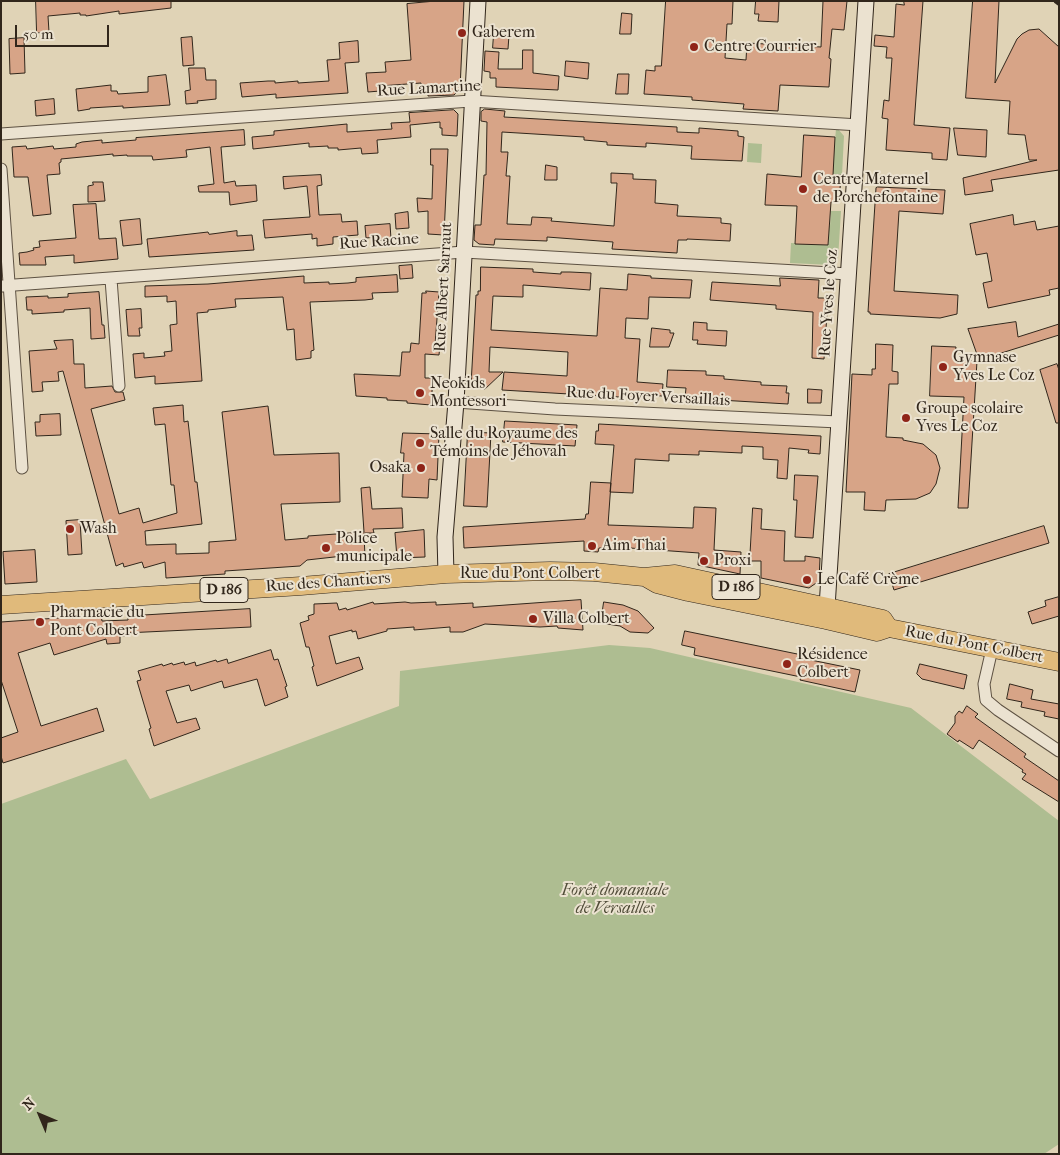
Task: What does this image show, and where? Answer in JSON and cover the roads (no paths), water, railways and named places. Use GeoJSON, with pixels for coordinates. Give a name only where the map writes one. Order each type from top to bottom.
{"type":"FeatureCollection","features":[{"type":"Feature","properties":{"kind":"main road","name":"Rue Albert Sarraut"},"geometry":{"type":"LineString","coordinates":[[446,574],[445,536],[456,402],[478,1]]}},
{"type":"Feature","properties":{"kind":"main road","name":"Rue Yves le Coz"},"geometry":{"type":"LineString","coordinates":[[827,613],[866,1]]}},
{"type":"Feature","properties":{"kind":"main road","name":"Rue du Pont Colbert"},"geometry":{"type":"LineString","coordinates":[[446,574],[550,571],[644,576],[658,584],[688,592],[827,613],[877,632],[889,628],[1059,662]]}},
{"type":"Feature","properties":{"kind":"main road","name":"Rue des Chantiers"},"geometry":{"type":"LineString","coordinates":[[1,605],[301,586],[446,574]]}},
{"type":"Feature","properties":{"kind":"street","name":"Rue Lamartine"},"geometry":{"type":"LineString","coordinates":[[1,134],[472,101],[859,125]]}},
{"type":"Feature","properties":{"kind":"street"},"geometry":{"type":"LineString","coordinates":[[1,169],[6,286],[22,468]]}},
{"type":"Feature","properties":{"kind":"street","name":"Rue Racine"},"geometry":{"type":"LineString","coordinates":[[6,286],[464,252],[849,274]]}},
{"type":"Feature","properties":{"kind":"street"},"geometry":{"type":"LineString","coordinates":[[111,278],[119,386]]}},
{"type":"Feature","properties":{"kind":"street","name":"Rue du Foyer Versaillais"},"geometry":{"type":"LineString","coordinates":[[456,402],[555,409],[839,422]]}},
{"type":"Feature","properties":{"kind":"street"},"geometry":{"type":"LineString","coordinates":[[992,649],[984,684],[986,700],[1059,751]]}},
{"type":"Feature","properties":{"kind":"railway"},"geometry":{"type":"LineString","coordinates":[[1055,1],[1059,4]]}},
{"type":"Feature","properties":{"kind":"place","name":"Gaberem"},"geometry":{"type":"Point","coordinates":[462,33]}},
{"type":"Feature","properties":{"kind":"place","name":"Centre Courrier"},"geometry":{"type":"Point","coordinates":[694,47]}},
{"type":"Feature","properties":{"kind":"place","name":"Centre Maternel de Porchefontaine"},"geometry":{"type":"Point","coordinates":[803,189]}},
{"type":"Feature","properties":{"kind":"place","name":"Gymnase Yves Le Coz"},"geometry":{"type":"Point","coordinates":[943,367]}},
{"type":"Feature","properties":{"kind":"place","name":"Neokids Montessori"},"geometry":{"type":"Point","coordinates":[420,393]}},
{"type":"Feature","properties":{"kind":"place","name":"Groupe scolaire Yves Le Coz"},"geometry":{"type":"Point","coordinates":[906,418]}},
{"type":"Feature","properties":{"kind":"place","name":"Salle du Royaume des Témoins de Jéhovah"},"geometry":{"type":"Point","coordinates":[420,443]}},
{"type":"Feature","properties":{"kind":"place","name":"Osaka"},"geometry":{"type":"Point","coordinates":[421,468]}},
{"type":"Feature","properties":{"kind":"place","name":"Wash"},"geometry":{"type":"Point","coordinates":[70,529]}},
{"type":"Feature","properties":{"kind":"place","name":"Aim Thai"},"geometry":{"type":"Point","coordinates":[592,546]}},
{"type":"Feature","properties":{"kind":"place","name":"Police municipale"},"geometry":{"type":"Point","coordinates":[326,548]}},
{"type":"Feature","properties":{"kind":"place","name":"Proxi"},"geometry":{"type":"Point","coordinates":[704,561]}},
{"type":"Feature","properties":{"kind":"place","name":"Le Café Crème"},"geometry":{"type":"Point","coordinates":[807,580]}},
{"type":"Feature","properties":{"kind":"place","name":"Villa Colbert"},"geometry":{"type":"Point","coordinates":[533,619]}},
{"type":"Feature","properties":{"kind":"place","name":"Pharmacie du Pont Colbert"},"geometry":{"type":"Point","coordinates":[40,622]}},
{"type":"Feature","properties":{"kind":"place","name":"Résidence Colbert"},"geometry":{"type":"Point","coordinates":[787,664]}},
{"type":"Feature","properties":{"kind":"park label","name":"Forêt domaniale de Versailles"},"geometry":{"type":"Point","coordinates":[615,900]}}]}
